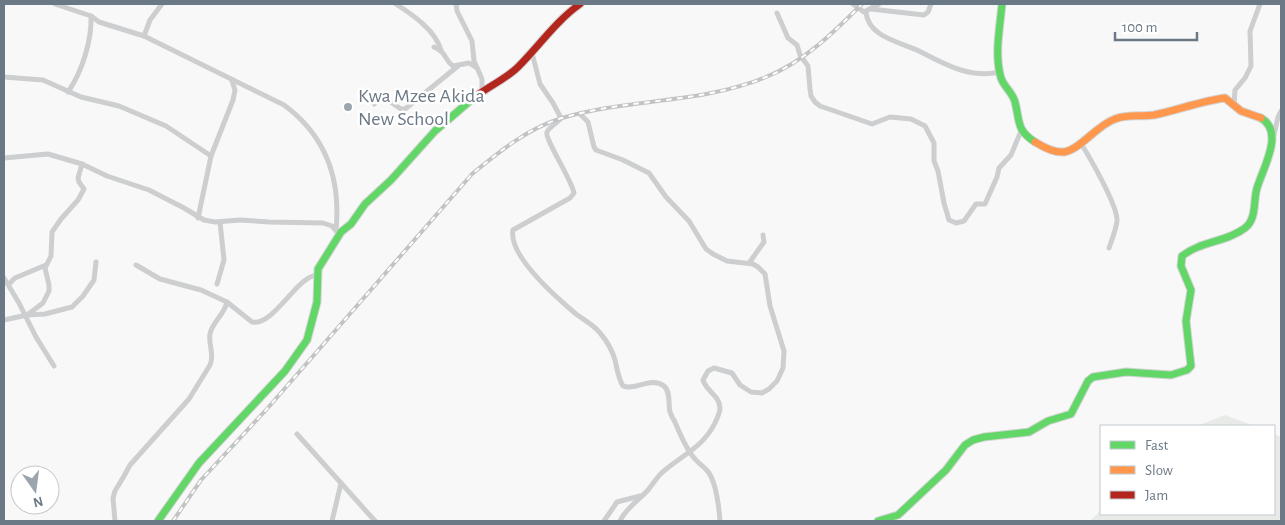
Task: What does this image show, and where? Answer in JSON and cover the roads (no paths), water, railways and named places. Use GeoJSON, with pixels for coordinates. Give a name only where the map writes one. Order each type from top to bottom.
{"type":"FeatureCollection","features":[{"type":"Feature","properties":{"kind":"street"},"geometry":{"type":"LineString","coordinates":[[55,4],[71,6],[100,22],[144,36],[284,106],[308,126],[320,143],[330,165],[335,189],[336,234]]}},
{"type":"Feature","properties":{"kind":"street"},"geometry":{"type":"LineString","coordinates":[[144,36],[150,20],[162,4]]}},
{"type":"Feature","properties":{"kind":"street"},"geometry":{"type":"LineString","coordinates":[[396,4],[427,29],[437,41],[450,64],[458,66],[469,63],[477,68]]}},
{"type":"Feature","properties":{"kind":"street"},"geometry":{"type":"LineString","coordinates":[[456,4],[457,12],[460,13],[470,37],[477,68],[482,79],[482,91]]}},
{"type":"Feature","properties":{"kind":"street"},"geometry":{"type":"LineString","coordinates":[[158,521],[198,463],[285,370],[307,340],[316,307],[317,275],[320,264],[336,234],[351,224],[365,204],[391,180],[435,132],[482,91],[516,69],[569,12],[580,4]]}},
{"type":"Feature","properties":{"kind":"street"},"geometry":{"type":"LineString","coordinates":[[853,4],[858,8],[868,11],[924,15],[928,12],[931,4]]}},
{"type":"Feature","properties":{"kind":"street"},"geometry":{"type":"LineString","coordinates":[[868,11],[879,4]]}},
{"type":"Feature","properties":{"kind":"street"},"geometry":{"type":"LineString","coordinates":[[1002,4],[998,45],[1000,72],[1005,87],[1015,102],[1021,131],[1042,146],[1055,151],[1065,151],[1111,120],[1121,117],[1151,115],[1196,102],[1221,98],[1229,100],[1246,114],[1264,118],[1271,130],[1272,140]]}},
{"type":"Feature","properties":{"kind":"street"},"geometry":{"type":"LineString","coordinates":[[1234,105],[1235,90],[1245,78],[1251,66],[1250,31],[1260,4]]}},
{"type":"Feature","properties":{"kind":"street"},"geometry":{"type":"LineString","coordinates":[[868,11],[867,21],[880,34],[933,60],[978,74],[1000,72]]}},
{"type":"Feature","properties":{"kind":"street"},"geometry":{"type":"LineString","coordinates":[[777,13],[788,38],[797,45],[800,55],[808,66],[811,96],[820,106],[869,124],[874,124],[890,117],[909,119],[928,129],[934,145],[934,160],[938,171],[946,214],[952,222],[964,221],[976,204],[985,204],[999,168],[1011,154],[1021,131]]}},
{"type":"Feature","properties":{"kind":"street"},"geometry":{"type":"LineString","coordinates":[[68,92],[75,80],[89,42],[91,16]]}},
{"type":"Feature","properties":{"kind":"street"},"geometry":{"type":"LineString","coordinates":[[434,47],[441,50]]}},
{"type":"Feature","properties":{"kind":"street"},"geometry":{"type":"LineString","coordinates":[[532,53],[540,84],[561,118],[548,131],[547,137],[561,162],[574,193],[570,198],[513,230],[513,238],[518,252],[530,270],[552,292],[576,314],[598,330],[612,350],[623,386],[628,387],[652,383],[665,387],[669,398],[670,412],[681,436],[690,453],[705,468],[712,480],[720,521]]}},
{"type":"Feature","properties":{"kind":"street"},"geometry":{"type":"LineString","coordinates":[[374,104],[383,97],[401,109],[406,109],[458,66]]}},
{"type":"Feature","properties":{"kind":"street"},"geometry":{"type":"LineString","coordinates":[[4,77],[43,80],[68,92],[119,106],[166,126],[211,156]]}},
{"type":"Feature","properties":{"kind":"street"},"geometry":{"type":"LineString","coordinates":[[198,218],[211,156],[233,100],[235,90],[232,81]]}},
{"type":"Feature","properties":{"kind":"street"},"geometry":{"type":"LineString","coordinates":[[878,521],[898,515],[904,510],[946,470],[965,445],[973,440],[1029,432],[1048,421],[1070,414],[1080,401],[1088,381],[1093,377],[1126,372],[1171,375],[1187,370],[1191,366],[1186,320],[1190,290],[1181,266],[1182,256],[1195,247],[1231,235],[1247,226],[1253,217],[1256,190],[1266,169],[1281,110]]}},
{"type":"Feature","properties":{"kind":"street"},"geometry":{"type":"LineString","coordinates":[[581,115],[588,122],[594,148],[649,173],[666,197],[689,221],[706,249],[723,260],[749,264],[763,271],[767,279],[770,306],[784,350],[783,368],[777,381],[762,393],[751,392],[740,385],[732,374],[714,368],[708,371],[703,380],[705,386],[718,400],[720,407],[712,428],[702,442],[690,453],[664,471],[642,496],[629,507],[620,521]]}},
{"type":"Feature","properties":{"kind":"street"},"geometry":{"type":"LineString","coordinates":[[1080,142],[1099,175],[1116,213],[1116,225],[1109,248]]}},
{"type":"Feature","properties":{"kind":"street"},"geometry":{"type":"LineString","coordinates":[[4,158],[48,154],[82,164],[107,176],[149,190],[184,208],[198,218],[220,222],[240,220],[323,223],[332,226],[336,234]]}},
{"type":"Feature","properties":{"kind":"street"},"geometry":{"type":"LineString","coordinates":[[26,315],[43,303],[49,291],[46,265],[51,256],[52,232],[78,200],[84,189],[78,178],[82,164]]}},
{"type":"Feature","properties":{"kind":"street"},"geometry":{"type":"LineString","coordinates":[[217,284],[224,260],[220,222]]}},
{"type":"Feature","properties":{"kind":"street"},"geometry":{"type":"LineString","coordinates":[[749,264],[764,242],[763,235]]}},
{"type":"Feature","properties":{"kind":"street"},"geometry":{"type":"LineString","coordinates":[[4,320],[26,315],[45,314],[72,307],[83,296],[94,280],[96,262]]}},
{"type":"Feature","properties":{"kind":"street"},"geometry":{"type":"LineString","coordinates":[[8,284],[15,278],[46,265]]}},
{"type":"Feature","properties":{"kind":"street"},"geometry":{"type":"LineString","coordinates":[[136,265],[160,279],[201,290],[227,302],[252,322],[261,322],[308,277],[317,275]]}},
{"type":"Feature","properties":{"kind":"street"},"geometry":{"type":"LineString","coordinates":[[4,278],[54,366]]}},
{"type":"Feature","properties":{"kind":"street"},"geometry":{"type":"LineString","coordinates":[[115,521],[115,491],[130,466],[189,398],[210,365],[212,354],[210,333],[225,309],[227,302]]}},
{"type":"Feature","properties":{"kind":"street"},"geometry":{"type":"LineString","coordinates":[[297,434],[375,521]]}},
{"type":"Feature","properties":{"kind":"street"},"geometry":{"type":"LineString","coordinates":[[332,521],[341,483]]}},
{"type":"Feature","properties":{"kind":"street"},"geometry":{"type":"LineString","coordinates":[[604,521],[617,502],[642,496]]}},
{"type":"Feature","properties":{"kind":"railway"},"geometry":{"type":"LineString","coordinates":[[173,521],[201,480],[266,410],[472,174],[503,149],[537,128],[562,118],[613,107],[716,92],[766,77],[806,55],[862,4]]}},
{"type":"Feature","properties":{"kind":"place","name":"Kwa Mzee Akida New School"},"geometry":{"type":"Point","coordinates":[348,107]}}]}
